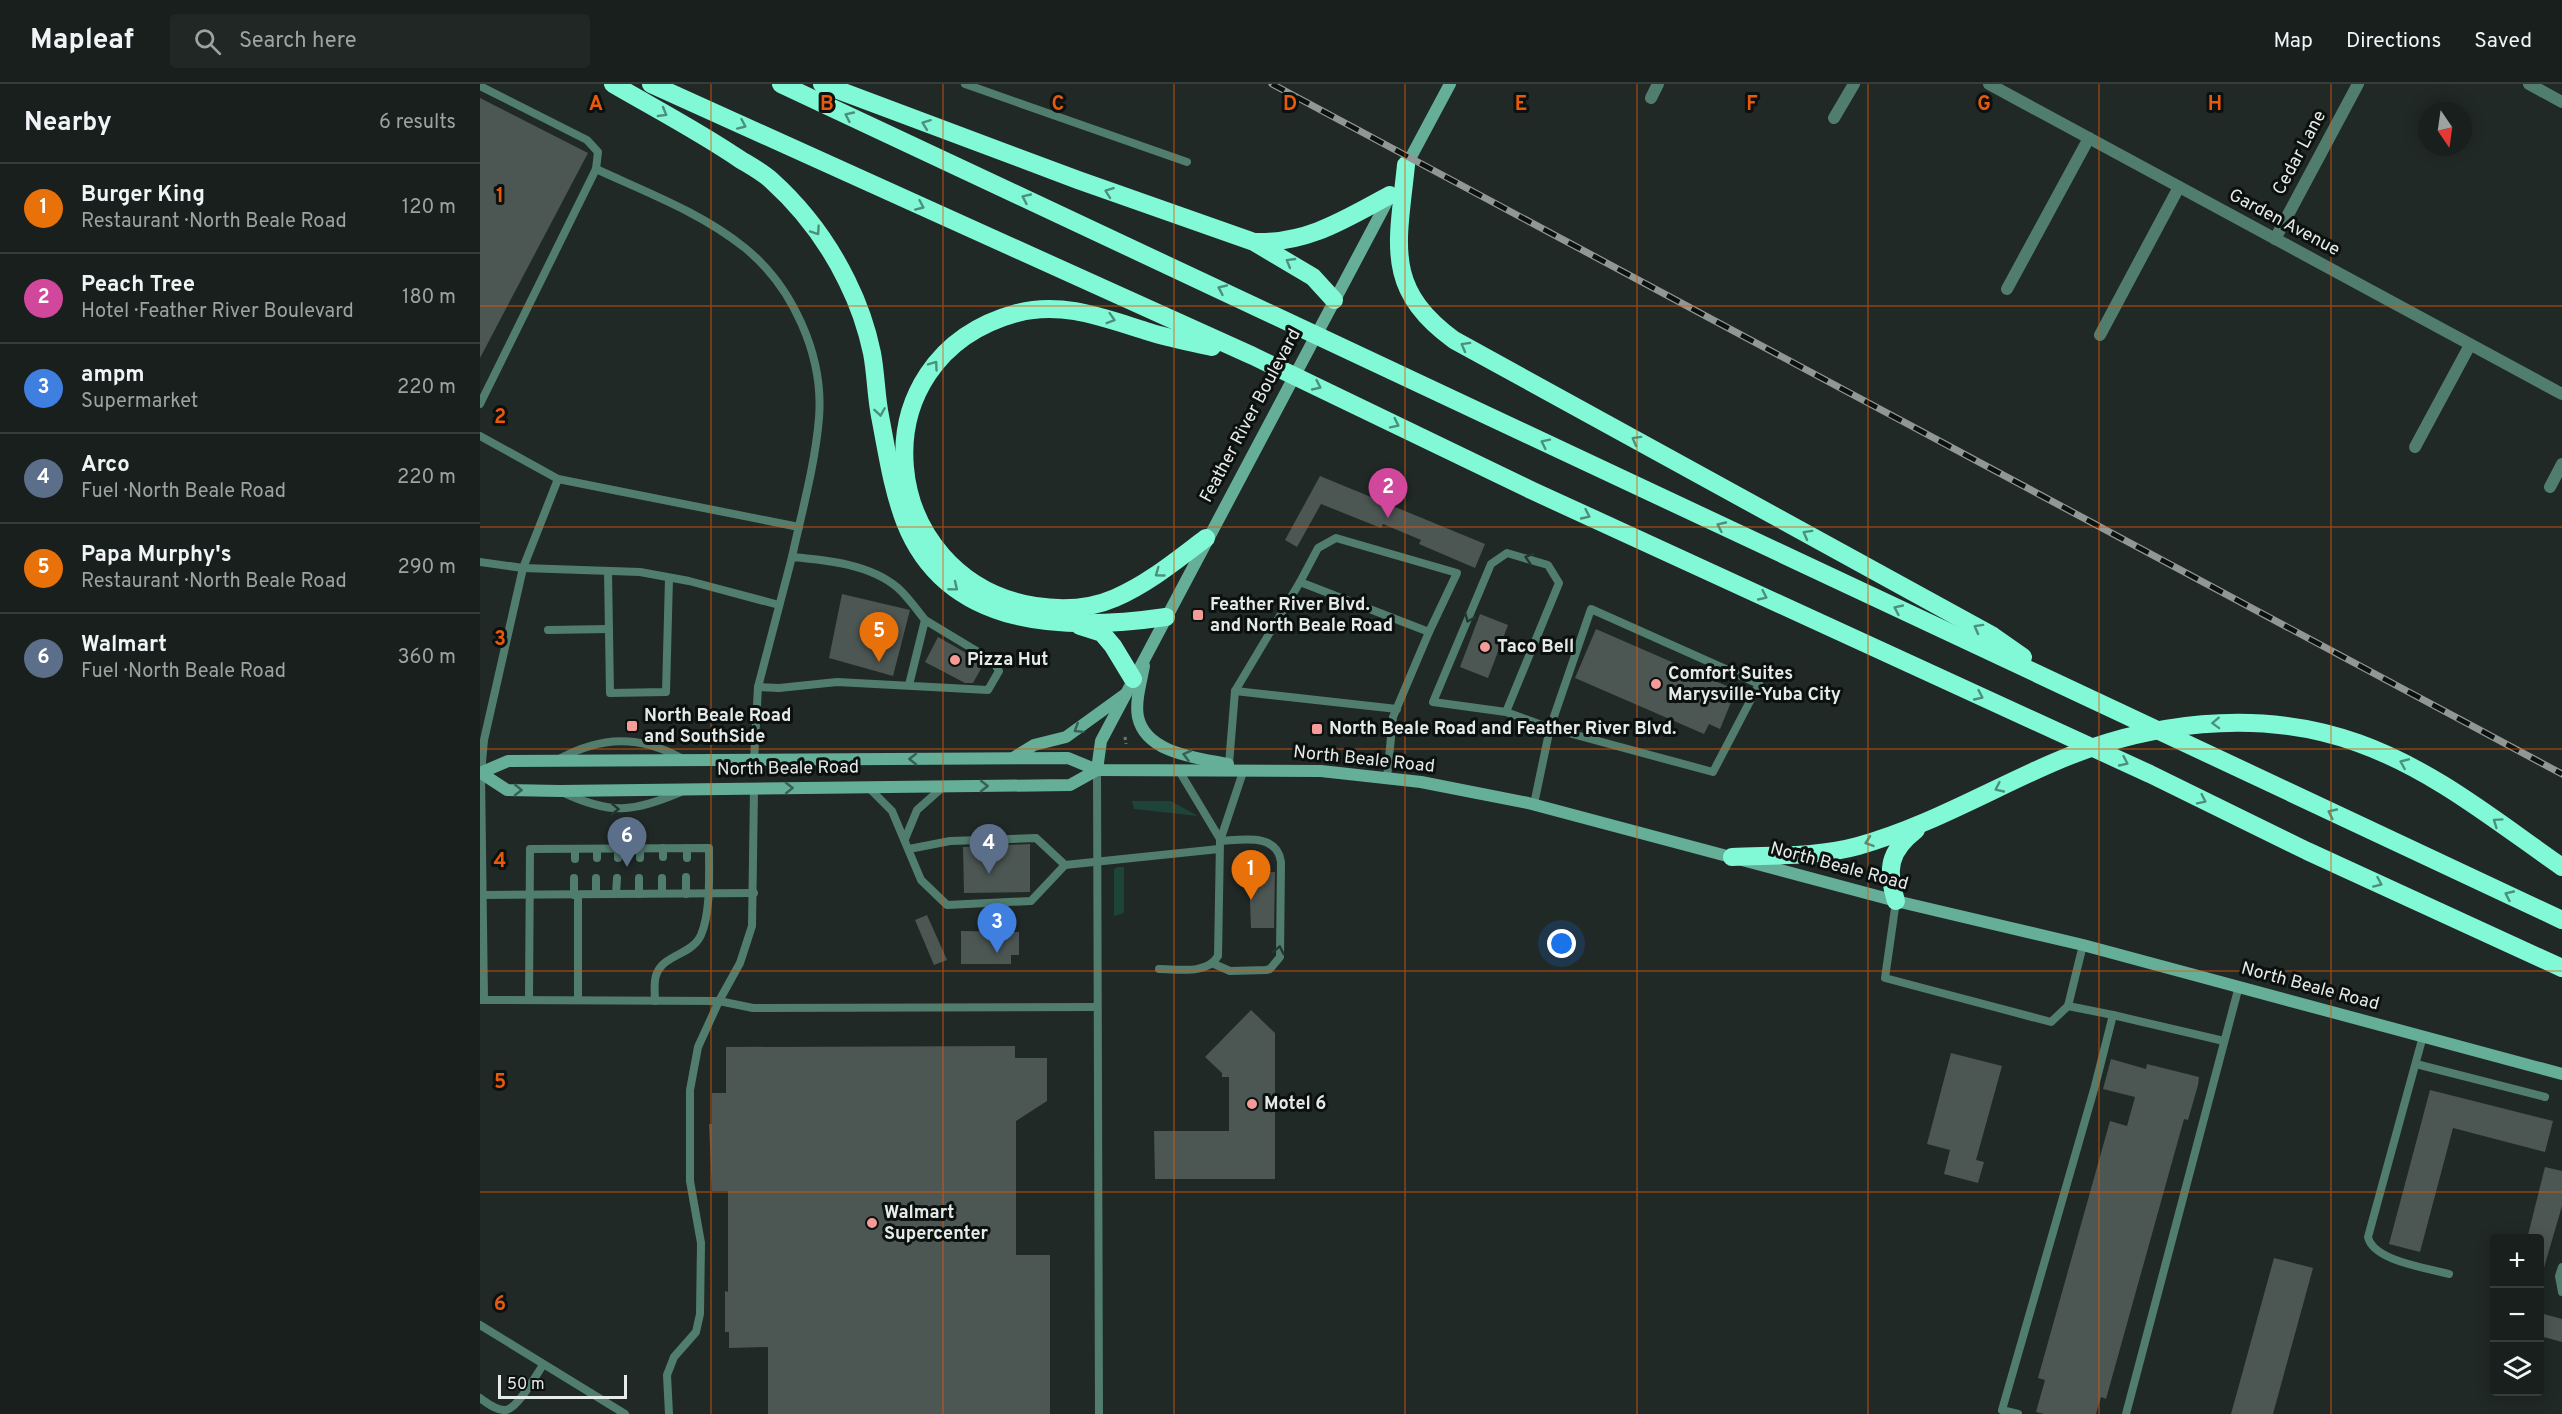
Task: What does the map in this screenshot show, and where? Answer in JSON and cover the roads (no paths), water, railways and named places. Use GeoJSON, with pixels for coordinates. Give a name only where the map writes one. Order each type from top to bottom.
{"type":"FeatureCollection","features":[{"type":"Feature","properties":{"kind":"highway"},"geometry":{"type":"LineString","coordinates":[[613,84],[721,146],[770,180],[806,217],[817,233],[847,280],[861,316],[872,353],[879,410],[891,473],[906,523],[924,556],[940,576],[966,597],[987,607],[1029,620],[1132,622],[1166,616]]}},
{"type":"Feature","properties":{"kind":"highway"},"geometry":{"type":"LineString","coordinates":[[651,84],[1343,398],[1533,490],[2150,774],[2307,851],[2562,968]]}},
{"type":"Feature","properties":{"kind":"highway"},"geometry":{"type":"LineString","coordinates":[[781,84],[2562,920]]}},
{"type":"Feature","properties":{"kind":"highway"},"geometry":{"type":"LineString","coordinates":[[822,84],[1100,188],[1254,242],[1313,277],[1334,300]]}},
{"type":"Feature","properties":{"kind":"highway"},"geometry":{"type":"LineString","coordinates":[[1406,165],[1398,253],[1403,278],[1415,305],[1431,323],[1454,340],[1994,636],[2061,684]]}},
{"type":"Feature","properties":{"kind":"highway"},"geometry":{"type":"LineString","coordinates":[[1254,242],[1279,243],[1306,237],[1330,228],[1390,195]]}},
{"type":"Feature","properties":{"kind":"highway"},"geometry":{"type":"LineString","coordinates":[[1206,538],[1150,579],[1115,598],[1083,607],[1050,608],[1024,604],[1002,597],[982,588],[960,573],[948,561],[921,523],[909,494],[903,466],[904,433],[912,405],[925,378],[940,357],[963,338],[1018,313],[1052,309],[1082,312],[1111,319],[1146,332],[1252,356]]}},
{"type":"Feature","properties":{"kind":"highway"},"geometry":{"type":"LineString","coordinates":[[1067,622],[1102,633],[1113,646],[1129,687]]}},
{"type":"Feature","properties":{"kind":"highway"},"geometry":{"type":"LineString","coordinates":[[1732,857],[1830,852],[1858,846],[1924,823],[2052,763],[2121,739],[2188,724],[2265,724],[2310,730],[2358,743],[2416,767],[2562,867]]}},
{"type":"Feature","properties":{"kind":"highway"},"geometry":{"type":"LineString","coordinates":[[1896,901],[1891,884],[1893,856],[1898,846],[1924,823]]}},
{"type":"Feature","properties":{"kind":"main road","name":"Feather River Boulevard"},"geometry":{"type":"LineString","coordinates":[[1097,770],[1101,741],[1206,538],[1450,84]]}},
{"type":"Feature","properties":{"kind":"main road"},"geometry":{"type":"LineString","coordinates":[[1146,654],[1138,701],[1138,717],[1144,733],[1153,741],[1183,754],[1244,769]]}},
{"type":"Feature","properties":{"kind":"main road"},"geometry":{"type":"LineString","coordinates":[[1013,758],[1034,746],[1066,737],[1129,687]]}},
{"type":"Feature","properties":{"kind":"main road","name":"North Beale Road"},"geometry":{"type":"LineString","coordinates":[[481,773],[508,761],[1068,758],[1097,770],[1321,771],[1387,778],[1460,789],[1534,804],[1896,901],[2083,945],[2562,1074]]}},
{"type":"Feature","properties":{"kind":"main road","name":"North Beale Road"},"geometry":{"type":"LineString","coordinates":[[481,773],[507,790],[560,791],[1070,785],[1097,770]]}},
{"type":"Feature","properties":{"kind":"street"},"geometry":{"type":"LineString","coordinates":[[1651,98],[1658,84]]}},
{"type":"Feature","properties":{"kind":"street"},"geometry":{"type":"LineString","coordinates":[[1834,118],[1854,84]]}},
{"type":"Feature","properties":{"kind":"street","name":"Garden Avenue"},"geometry":{"type":"LineString","coordinates":[[1989,84],[2562,394]]}},
{"type":"Feature","properties":{"kind":"street","name":"Cedar Lane"},"geometry":{"type":"LineString","coordinates":[[2275,239],[2358,84]]}},
{"type":"Feature","properties":{"kind":"street"},"geometry":{"type":"LineString","coordinates":[[2529,84],[2562,102]]}},
{"type":"Feature","properties":{"kind":"street"},"geometry":{"type":"LineString","coordinates":[[2007,289],[2089,138]]}},
{"type":"Feature","properties":{"kind":"street"},"geometry":{"type":"LineString","coordinates":[[2100,335],[2179,187]]}},
{"type":"Feature","properties":{"kind":"street"},"geometry":{"type":"LineString","coordinates":[[2415,447],[2470,345]]}},
{"type":"Feature","properties":{"kind":"street"},"geometry":{"type":"LineString","coordinates":[[2550,487],[2562,464]]}},
{"type":"Feature","properties":{"kind":"lane"},"geometry":{"type":"LineString","coordinates":[[965,84],[1187,162]]}},
{"type":"Feature","properties":{"kind":"lane"},"geometry":{"type":"LineString","coordinates":[[480,86],[587,140],[598,152],[596,168],[480,404]]}},
{"type":"Feature","properties":{"kind":"lane"},"geometry":{"type":"LineString","coordinates":[[596,168],[695,216],[745,248],[768,272],[796,310],[810,346],[818,389],[819,416],[808,489],[758,687],[754,760]]}},
{"type":"Feature","properties":{"kind":"lane"},"geometry":{"type":"LineString","coordinates":[[480,436],[558,479],[798,527]]}},
{"type":"Feature","properties":{"kind":"lane"},"geometry":{"type":"LineString","coordinates":[[558,479],[523,568],[484,740],[481,773],[482,1000],[719,1001],[753,1008],[1097,1007]]}},
{"type":"Feature","properties":{"kind":"lane"},"geometry":{"type":"LineString","coordinates":[[1229,764],[1235,691],[1318,548],[1335,538],[1457,573],[1429,632],[1394,717],[1387,778]]}},
{"type":"Feature","properties":{"kind":"lane"},"geometry":{"type":"LineString","coordinates":[[1506,712],[1559,583],[1548,565],[1507,552],[1491,564],[1433,702],[1506,712],[1550,728],[1713,772],[1760,684],[1591,609],[1550,728],[1534,804]]}},
{"type":"Feature","properties":{"kind":"lane"},"geometry":{"type":"LineString","coordinates":[[758,687],[779,688],[837,682],[988,690],[999,671],[993,661],[925,620],[897,587],[869,571],[828,560],[792,557]]}},
{"type":"Feature","properties":{"kind":"lane"},"geometry":{"type":"LineString","coordinates":[[480,562],[523,568],[640,572],[779,605]]}},
{"type":"Feature","properties":{"kind":"lane"},"geometry":{"type":"LineString","coordinates":[[608,571],[610,693],[666,692],[669,578]]}},
{"type":"Feature","properties":{"kind":"lane"},"geometry":{"type":"LineString","coordinates":[[1300,582],[1429,632]]}},
{"type":"Feature","properties":{"kind":"lane"},"geometry":{"type":"LineString","coordinates":[[909,685],[925,620]]}},
{"type":"Feature","properties":{"kind":"lane"},"geometry":{"type":"LineString","coordinates":[[548,630],[609,629]]}},
{"type":"Feature","properties":{"kind":"lane"},"geometry":{"type":"LineString","coordinates":[[1235,691],[1397,709]]}},
{"type":"Feature","properties":{"kind":"lane"},"geometry":{"type":"LineString","coordinates":[[555,761],[570,753],[619,740],[644,742],[687,761]]}},
{"type":"Feature","properties":{"kind":"lane"},"geometry":{"type":"LineString","coordinates":[[1178,769],[1220,843]]}},
{"type":"Feature","properties":{"kind":"lane"},"geometry":{"type":"LineString","coordinates":[[1159,969],[1202,969],[1214,964],[1218,956],[1220,843],[1244,769]]}},
{"type":"Feature","properties":{"kind":"lane"},"geometry":{"type":"LineString","coordinates":[[1097,770],[1098,1414]]}},
{"type":"Feature","properties":{"kind":"lane"},"geometry":{"type":"LineString","coordinates":[[866,786],[892,811],[921,880],[947,905],[1032,901],[1065,864],[1220,843],[1258,839],[1265,841],[1277,850],[1281,862],[1281,949],[1275,964],[1266,970],[1230,971],[1214,964]]}},
{"type":"Feature","properties":{"kind":"lane"},"geometry":{"type":"LineString","coordinates":[[905,839],[917,810],[944,786]]}},
{"type":"Feature","properties":{"kind":"lane"},"geometry":{"type":"LineString","coordinates":[[560,791],[606,809],[624,809],[642,807],[688,789]]}},
{"type":"Feature","properties":{"kind":"lane"},"geometry":{"type":"LineString","coordinates":[[669,1414],[668,1375],[674,1357],[696,1332],[700,1314],[701,1243],[690,1181],[690,1090],[698,1047],[747,946],[752,926],[754,789]]}},
{"type":"Feature","properties":{"kind":"lane"},"geometry":{"type":"LineString","coordinates":[[909,849],[950,841],[1036,838],[1065,864]]}},
{"type":"Feature","properties":{"kind":"lane"},"geometry":{"type":"LineString","coordinates":[[618,848],[618,858]]}},
{"type":"Feature","properties":{"kind":"lane"},"geometry":{"type":"LineString","coordinates":[[640,848],[640,858]]}},
{"type":"Feature","properties":{"kind":"lane"},"geometry":{"type":"LineString","coordinates":[[663,848],[663,857]]}},
{"type":"Feature","properties":{"kind":"lane"},"geometry":{"type":"LineString","coordinates":[[687,848],[687,858]]}},
{"type":"Feature","properties":{"kind":"lane"},"geometry":{"type":"LineString","coordinates":[[529,999],[530,849],[709,848],[709,893],[701,935],[692,947],[665,962],[656,975],[655,1001]]}},
{"type":"Feature","properties":{"kind":"lane"},"geometry":{"type":"LineString","coordinates":[[575,849],[575,859]]}},
{"type":"Feature","properties":{"kind":"lane"},"geometry":{"type":"LineString","coordinates":[[597,849],[597,858]]}},
{"type":"Feature","properties":{"kind":"lane"},"geometry":{"type":"LineString","coordinates":[[686,877],[686,894]]}},
{"type":"Feature","properties":{"kind":"lane"},"geometry":{"type":"LineString","coordinates":[[574,878],[578,1000]]}},
{"type":"Feature","properties":{"kind":"lane"},"geometry":{"type":"LineString","coordinates":[[596,878],[596,894]]}},
{"type":"Feature","properties":{"kind":"lane"},"geometry":{"type":"LineString","coordinates":[[616,894],[617,878]]}},
{"type":"Feature","properties":{"kind":"lane"},"geometry":{"type":"LineString","coordinates":[[639,878],[639,894]]}},
{"type":"Feature","properties":{"kind":"lane"},"geometry":{"type":"LineString","coordinates":[[662,878],[662,893]]}},
{"type":"Feature","properties":{"kind":"lane"},"geometry":{"type":"LineString","coordinates":[[483,895],[754,893]]}},
{"type":"Feature","properties":{"kind":"lane"},"geometry":{"type":"LineString","coordinates":[[1896,901],[1885,978],[2051,1022],[2068,1006],[2083,945]]}},
{"type":"Feature","properties":{"kind":"lane"},"geometry":{"type":"LineString","coordinates":[[2126,1414],[2239,986]]}},
{"type":"Feature","properties":{"kind":"lane"},"geometry":{"type":"LineString","coordinates":[[2068,1006],[2224,1041]]}},
{"type":"Feature","properties":{"kind":"lane"},"geometry":{"type":"LineString","coordinates":[[2018,1414],[2002,1410],[2096,1086],[2113,1015]]}},
{"type":"Feature","properties":{"kind":"lane"},"geometry":{"type":"LineString","coordinates":[[2423,1036],[2368,1238],[2370,1244],[2382,1255],[2449,1274]]}},
{"type":"Feature","properties":{"kind":"lane"},"geometry":{"type":"LineString","coordinates":[[2416,1064],[2545,1097]]}},
{"type":"Feature","properties":{"kind":"lane"},"geometry":{"type":"LineString","coordinates":[[2562,1267],[2559,1276],[2562,1292]]}},
{"type":"Feature","properties":{"kind":"lane"},"geometry":{"type":"LineString","coordinates":[[480,1325],[625,1414]]}},
{"type":"Feature","properties":{"kind":"lane"},"geometry":{"type":"LineString","coordinates":[[480,1398],[499,1409],[507,1410],[514,1407],[543,1365]]}},
{"type":"Feature","properties":{"kind":"railway"},"geometry":{"type":"LineString","coordinates":[[1272,84],[2562,774]]}},
{"type":"Feature","properties":{"kind":"place","name":"Peach Tree"},"geometry":{"type":"Point","coordinates":[1388,518]}},
{"type":"Feature","properties":{"kind":"place","name":"Feather River Blvd. and North Beale Road"},"geometry":{"type":"Point","coordinates":[1198,615]}},
{"type":"Feature","properties":{"kind":"place","name":"Taco Bell"},"geometry":{"type":"Point","coordinates":[1485,647]}},
{"type":"Feature","properties":{"kind":"place","name":"Pizza Hut"},"geometry":{"type":"Point","coordinates":[955,660]}},
{"type":"Feature","properties":{"kind":"place","name":"Papa Murphy's"},"geometry":{"type":"Point","coordinates":[879,662]}},
{"type":"Feature","properties":{"kind":"place","name":"Comfort Suites Marysville-Yuba City"},"geometry":{"type":"Point","coordinates":[1656,684]}},
{"type":"Feature","properties":{"kind":"place","name":"North Beale Road and SouthSide"},"geometry":{"type":"Point","coordinates":[632,726]}},
{"type":"Feature","properties":{"kind":"place","name":"North Beale Road and Feather River Blvd."},"geometry":{"type":"Point","coordinates":[1317,729]}},
{"type":"Feature","properties":{"kind":"place","name":"Walmart"},"geometry":{"type":"Point","coordinates":[627,867]}},
{"type":"Feature","properties":{"kind":"place","name":"Arco"},"geometry":{"type":"Point","coordinates":[989,874]}},
{"type":"Feature","properties":{"kind":"place","name":"Burger King"},"geometry":{"type":"Point","coordinates":[1251,900]}},
{"type":"Feature","properties":{"kind":"place","name":"ampm"},"geometry":{"type":"Point","coordinates":[997,953]}},
{"type":"Feature","properties":{"kind":"place","name":"Motel 6"},"geometry":{"type":"Point","coordinates":[1252,1104]}},
{"type":"Feature","properties":{"kind":"place","name":"Walmart Supercenter"},"geometry":{"type":"Point","coordinates":[872,1223]}}]}
